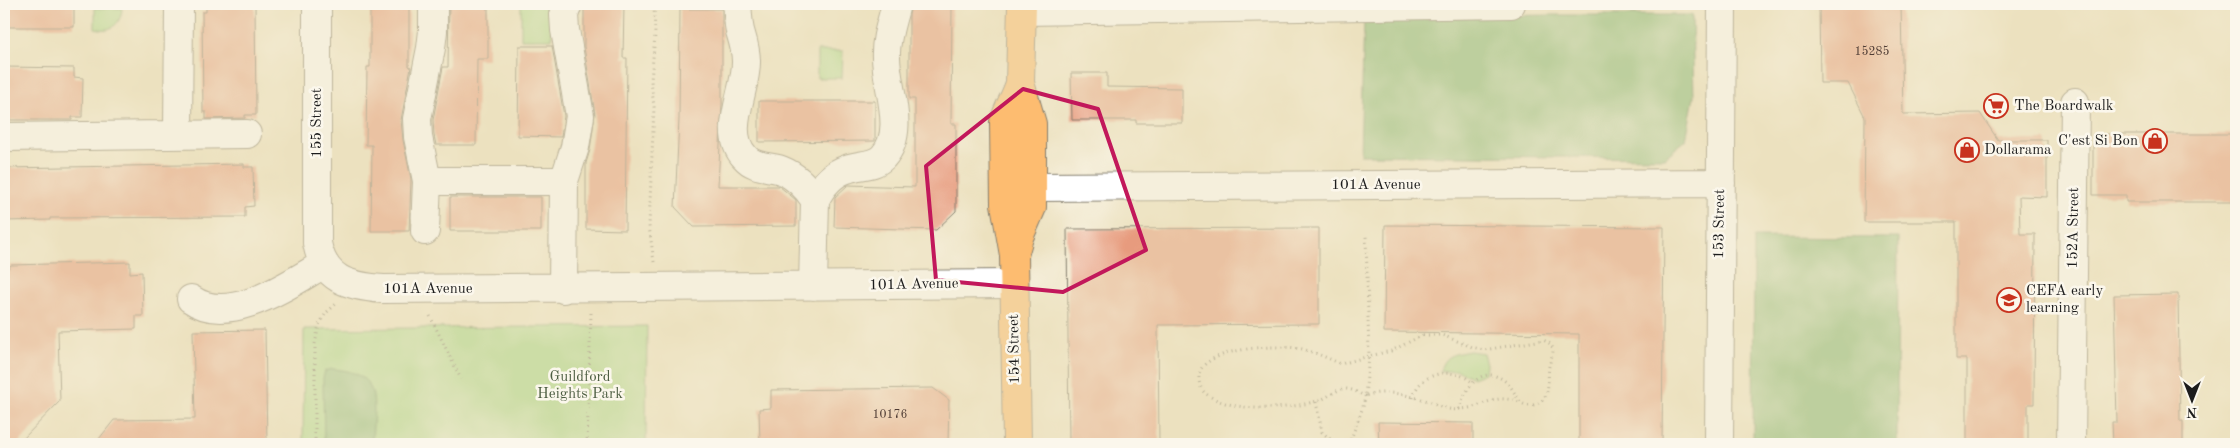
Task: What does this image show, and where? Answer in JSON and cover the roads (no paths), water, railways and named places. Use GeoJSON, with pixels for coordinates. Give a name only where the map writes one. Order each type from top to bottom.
{"type":"FeatureCollection","features":[{"type":"Feature","properties":{"kind":"main road","name":"154 Street"},"geometry":{"type":"LineString","coordinates":[[1014,254],[1032,206],[1032,124],[1020,83],[1022,8]]}},
{"type":"Feature","properties":{"kind":"main road","name":"154 Street"},"geometry":{"type":"LineString","coordinates":[[1017,444],[1014,254],[1005,204],[1004,122],[1007,110],[1020,83]]}},
{"type":"Feature","properties":{"kind":"street"},"geometry":{"type":"LineString","coordinates":[[178,134],[180,4]]}},
{"type":"Feature","properties":{"kind":"street","name":"155 Street"},"geometry":{"type":"LineString","coordinates":[[317,4],[320,253]]}},
{"type":"Feature","properties":{"kind":"street"},"geometry":{"type":"LineString","coordinates":[[426,231],[427,181],[418,137],[417,119],[433,31],[433,4]]}},
{"type":"Feature","properties":{"kind":"street"},"geometry":{"type":"LineString","coordinates":[[564,289],[564,181],[575,147],[580,116],[565,30],[564,15],[568,4]]}},
{"type":"Feature","properties":{"kind":"street"},"geometry":{"type":"LineString","coordinates":[[737,4],[740,30],[745,47],[746,74],[734,125],[736,141],[746,158],[759,166],[780,170],[796,178],[815,200]]}},
{"type":"Feature","properties":{"kind":"street"},"geometry":{"type":"LineString","coordinates":[[813,286],[815,200],[821,187],[832,177],[847,169],[876,161],[883,157],[892,142],[895,130],[886,44],[896,4]]}},
{"type":"Feature","properties":{"kind":"street"},"geometry":{"type":"LineString","coordinates":[[1022,8],[1511,4]]}},
{"type":"Feature","properties":{"kind":"street","name":"153 Street"},"geometry":{"type":"LineString","coordinates":[[1719,444],[1722,4]]}},
{"type":"Feature","properties":{"kind":"street","name":"152A Street"},"geometry":{"type":"LineString","coordinates":[[2071,444],[2075,102]]}},
{"type":"Feature","properties":{"kind":"street"},"geometry":{"type":"LineString","coordinates":[[4,137],[247,134]]}},
{"type":"Feature","properties":{"kind":"street"},"geometry":{"type":"LineString","coordinates":[[427,181],[564,181]]}},
{"type":"Feature","properties":{"kind":"street","name":"101A Avenue"},"geometry":{"type":"LineString","coordinates":[[1032,187],[1721,182]]}},
{"type":"Feature","properties":{"kind":"street"},"geometry":{"type":"LineString","coordinates":[[191,299],[197,303],[215,307],[245,305],[272,294],[320,253]]}},
{"type":"Feature","properties":{"kind":"street","name":"101A Avenue"},"geometry":{"type":"LineString","coordinates":[[320,253],[340,280],[369,288],[564,289],[1014,284]]}},
{"type":"Feature","properties":{"kind":"place","name":"The Boardwalk"},"geometry":{"type":"Point","coordinates":[1996,106]}},
{"type":"Feature","properties":{"kind":"place","name":"C'est Si Bon"},"geometry":{"type":"Point","coordinates":[2155,141]}},
{"type":"Feature","properties":{"kind":"place","name":"Dollarama"},"geometry":{"type":"Point","coordinates":[1967,150]}},
{"type":"Feature","properties":{"kind":"place","name":"CEFA early learning"},"geometry":{"type":"Point","coordinates":[2009,300]}},
{"type":"Feature","properties":{"kind":"park label","name":"Guildford Heights Park"},"geometry":{"type":"Point","coordinates":[580,386]}}]}
